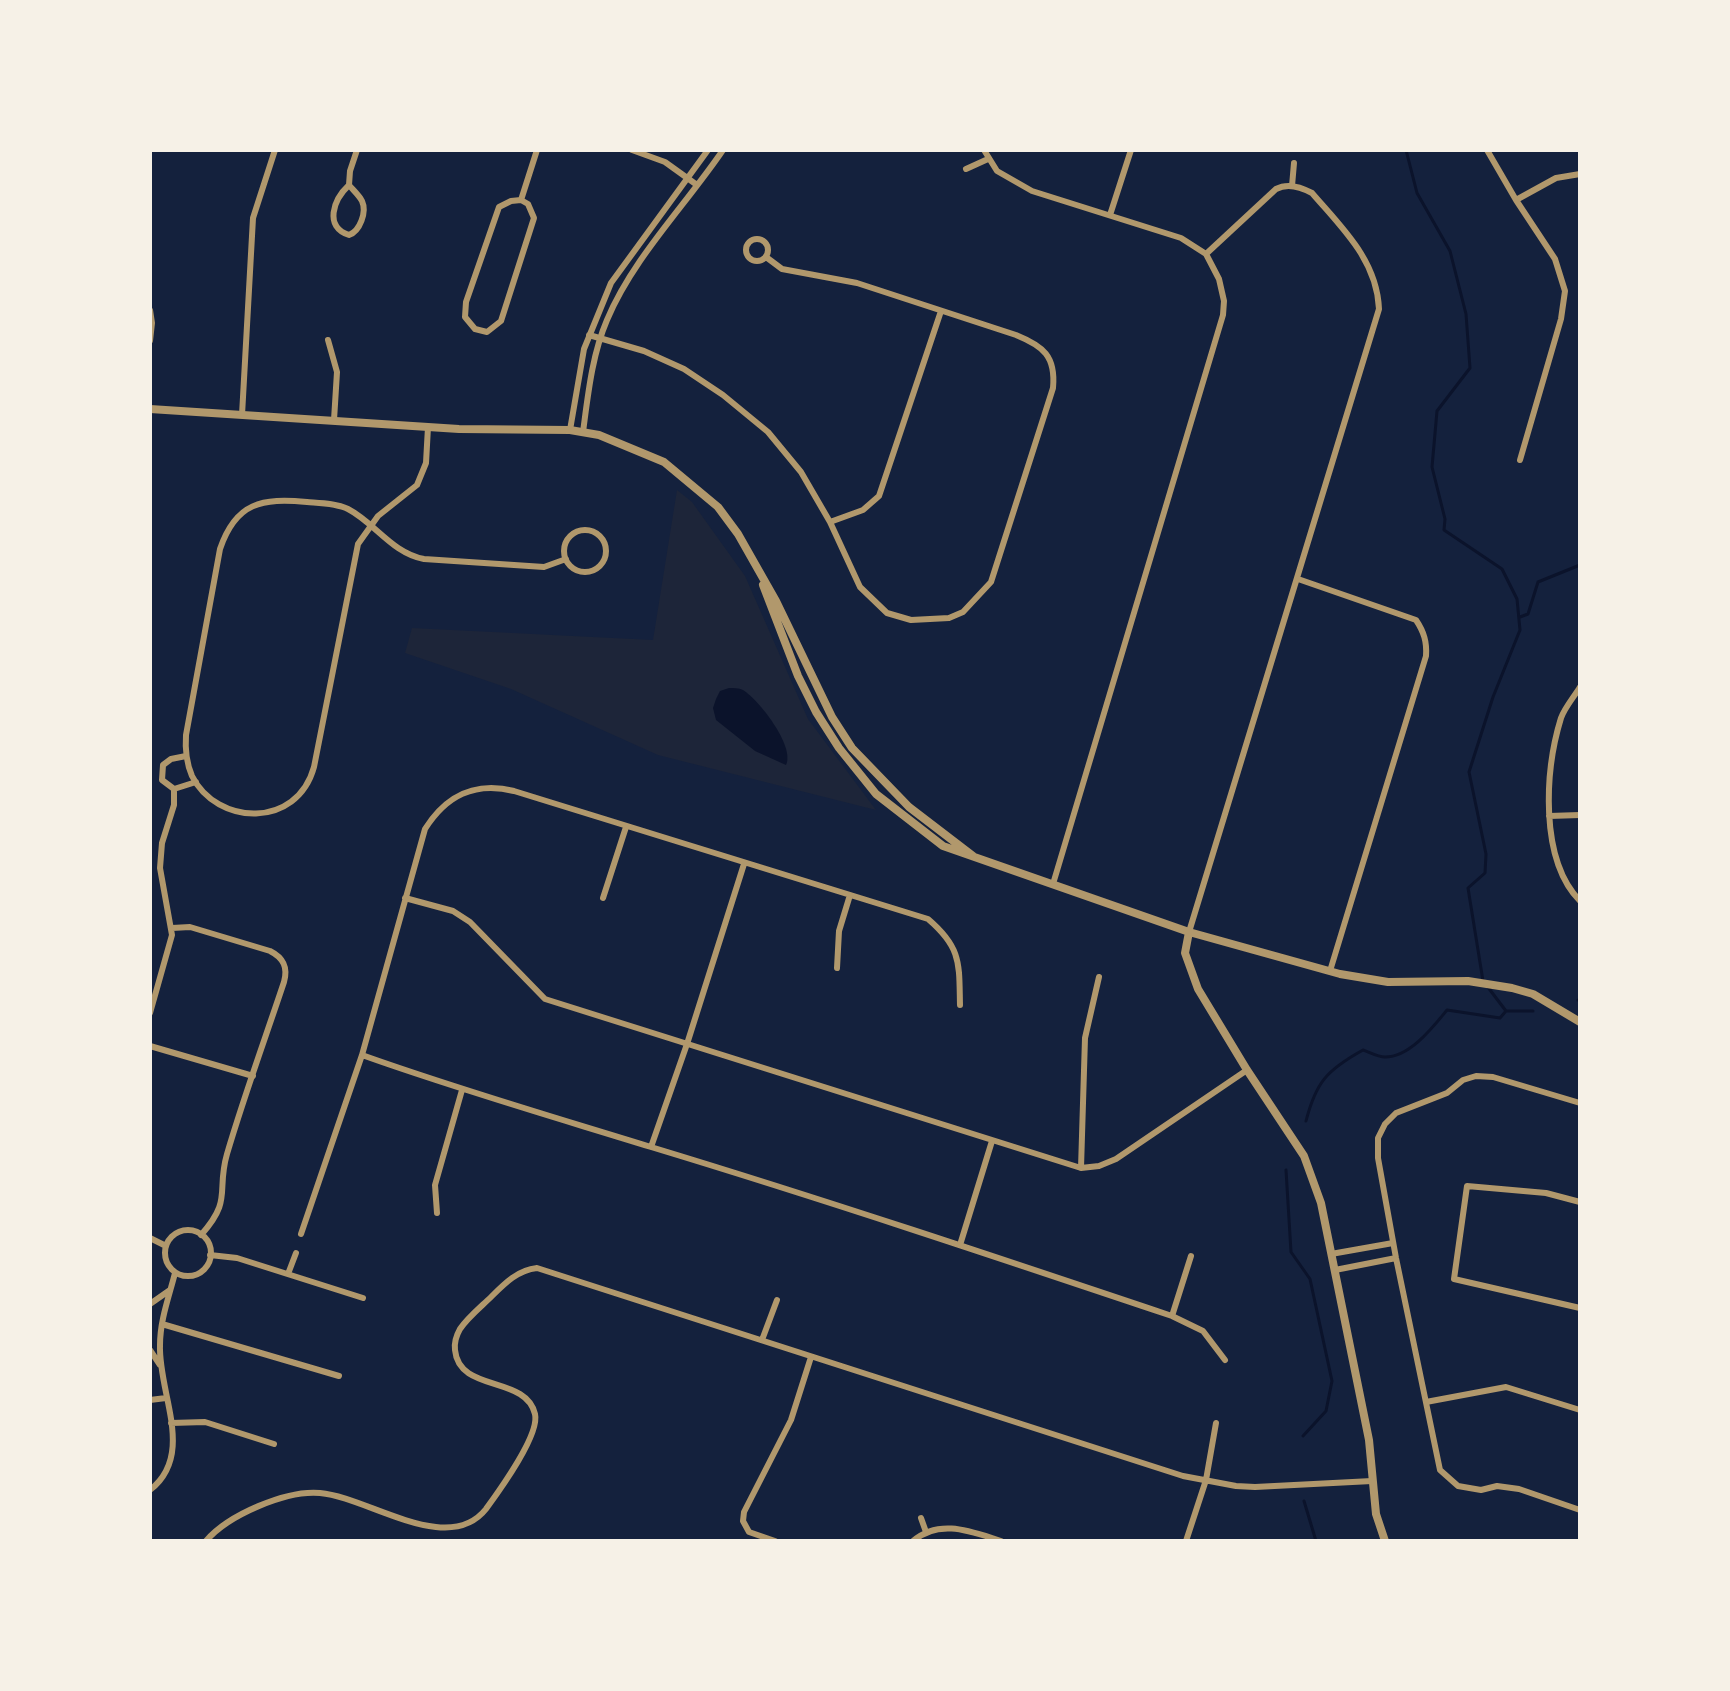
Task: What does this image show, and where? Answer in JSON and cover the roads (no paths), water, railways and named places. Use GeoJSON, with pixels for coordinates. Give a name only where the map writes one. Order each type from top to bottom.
{"type":"FeatureCollection","features":[{"type":"Feature","properties":{"kind":"street"},"geometry":{"type":"LineString","coordinates":[[242,415],[253,218],[275,150]]}},
{"type":"Feature","properties":{"kind":"street"},"geometry":{"type":"LineString","coordinates":[[348,185],[363,202],[364,212],[360,224],[354,233],[349,235],[336,229],[333,222],[336,201],[348,185],[357,150]]}},
{"type":"Feature","properties":{"kind":"street"},"geometry":{"type":"LineString","coordinates":[[521,200],[537,150]]}},
{"type":"Feature","properties":{"kind":"street"},"geometry":{"type":"LineString","coordinates":[[632,150],[665,162],[698,186]]}},
{"type":"Feature","properties":{"kind":"street"},"geometry":{"type":"LineString","coordinates":[[570,430],[589,335],[611,283],[708,150]]}},
{"type":"Feature","properties":{"kind":"street"},"geometry":{"type":"LineString","coordinates":[[583,432],[593,368],[606,321],[630,278],[723,150]]}},
{"type":"Feature","properties":{"kind":"street"},"geometry":{"type":"LineString","coordinates":[[984,150],[997,171],[1032,190],[1181,238],[1206,254],[1219,279],[1224,301],[1223,315],[1053,884]]}},
{"type":"Feature","properties":{"kind":"street"},"geometry":{"type":"LineString","coordinates":[[1110,215],[1131,150]]}},
{"type":"Feature","properties":{"kind":"street"},"geometry":{"type":"LineString","coordinates":[[1487,150],[1516,200],[1555,259],[1565,291],[1561,319],[1520,460]]}},
{"type":"Feature","properties":{"kind":"street"},"geometry":{"type":"LineString","coordinates":[[966,169],[988,159]]}},
{"type":"Feature","properties":{"kind":"street"},"geometry":{"type":"LineString","coordinates":[[1292,186],[1294,163]]}},
{"type":"Feature","properties":{"kind":"street"},"geometry":{"type":"LineString","coordinates":[[1516,200],[1556,178],[1580,174]]}},
{"type":"Feature","properties":{"kind":"street"},"geometry":{"type":"LineString","coordinates":[[1206,254],[1276,189],[1292,186],[1312,193],[1354,243],[1370,267],[1378,288],[1379,309],[1189,932],[1185,953],[1187,962],[1213,1015],[1304,1156],[1321,1203],[1369,1440],[1376,1514],[1385,1541]]}},
{"type":"Feature","properties":{"kind":"street"},"geometry":{"type":"LineString","coordinates":[[521,200],[528,204],[532,211],[533,225],[501,321],[488,332],[475,329],[465,317],[466,302],[484,249],[500,207],[511,201],[521,200]]}},
{"type":"Feature","properties":{"kind":"street"},"geometry":{"type":"LineString","coordinates":[[589,335],[644,351],[684,369],[723,395],[768,432],[801,472],[830,522],[860,587],[887,613],[911,620],[949,618],[963,612],[992,582],[1053,388],[1054,373],[1048,356],[1038,344],[857,282],[782,269],[766,257]]}},
{"type":"Feature","properties":{"kind":"street"},"geometry":{"type":"LineString","coordinates":[[150,310],[152,322],[150,341]]}},
{"type":"Feature","properties":{"kind":"street"},"geometry":{"type":"LineString","coordinates":[[830,522],[863,510],[879,496],[941,311]]}},
{"type":"Feature","properties":{"kind":"street"},"geometry":{"type":"LineString","coordinates":[[328,340],[337,372],[334,420]]}},
{"type":"Feature","properties":{"kind":"street"},"geometry":{"type":"LineString","coordinates":[[150,409],[428,426],[570,430],[599,435],[664,462],[718,507],[738,534],[776,601],[832,717],[852,748],[909,807],[973,856]]}},
{"type":"Feature","properties":{"kind":"street"},"geometry":{"type":"LineString","coordinates":[[428,426],[426,463],[417,485],[370,525],[358,544],[314,767],[306,788],[300,797],[281,810],[261,814],[225,805],[202,790],[196,782],[186,756],[187,726],[220,549],[226,532],[236,518],[257,504],[281,500],[345,508],[370,525],[397,547],[414,557],[424,559],[532,567],[554,565],[566,559]]}},
{"type":"Feature","properties":{"kind":"street"},"geometry":{"type":"LineString","coordinates":[[592,531],[604,544],[603,561],[594,569],[576,570],[566,559],[565,545],[576,532],[592,531]]}},
{"type":"Feature","properties":{"kind":"street"},"geometry":{"type":"LineString","coordinates":[[759,572],[769,606],[798,676],[839,748],[876,794],[897,813],[944,846],[1189,932],[1330,971],[1388,982],[1453,981],[1512,988],[1533,994],[1580,1022]]}},
{"type":"Feature","properties":{"kind":"street"},"geometry":{"type":"LineString","coordinates":[[1298,579],[1416,620],[1423,631],[1426,645],[1422,667],[1330,971]]}},
{"type":"Feature","properties":{"kind":"street"},"geometry":{"type":"LineString","coordinates":[[1580,687],[1562,716],[1550,767],[1550,816],[1557,863],[1580,901]]}},
{"type":"Feature","properties":{"kind":"street"},"geometry":{"type":"LineString","coordinates":[[174,789],[162,780],[163,765],[171,759],[186,756]]}},
{"type":"Feature","properties":{"kind":"street"},"geometry":{"type":"LineString","coordinates":[[174,789],[196,782]]}},
{"type":"Feature","properties":{"kind":"street"},"geometry":{"type":"LineString","coordinates":[[301,1234],[362,1055],[425,829],[443,805],[467,790],[500,787],[928,919],[952,943],[959,966],[960,1005]]}},
{"type":"Feature","properties":{"kind":"street"},"geometry":{"type":"LineString","coordinates":[[150,1012],[171,942],[172,928],[160,868],[162,843],[174,803],[174,789]]}},
{"type":"Feature","properties":{"kind":"street"},"geometry":{"type":"LineString","coordinates":[[1550,816],[1580,815]]}},
{"type":"Feature","properties":{"kind":"street"},"geometry":{"type":"LineString","coordinates":[[603,898],[626,827]]}},
{"type":"Feature","properties":{"kind":"street"},"geometry":{"type":"LineString","coordinates":[[651,1147],[687,1044],[744,864]]}},
{"type":"Feature","properties":{"kind":"street"},"geometry":{"type":"LineString","coordinates":[[837,968],[839,931],[850,895]]}},
{"type":"Feature","properties":{"kind":"street"},"geometry":{"type":"LineString","coordinates":[[405,898],[453,911],[471,922],[546,999],[992,1142],[1081,1168],[1099,1166],[1116,1159],[1247,1070]]}},
{"type":"Feature","properties":{"kind":"street"},"geometry":{"type":"LineString","coordinates":[[172,928],[190,927],[270,951],[283,962],[285,978],[226,1158],[221,1206],[214,1221],[201,1235]]}},
{"type":"Feature","properties":{"kind":"street"},"geometry":{"type":"LineString","coordinates":[[1081,1168],[1085,1038],[1100,977]]}},
{"type":"Feature","properties":{"kind":"street"},"geometry":{"type":"LineString","coordinates":[[150,1046],[253,1076]]}},
{"type":"Feature","properties":{"kind":"street"},"geometry":{"type":"LineString","coordinates":[[362,1055],[462,1090],[960,1245],[1172,1316],[1203,1330],[1226,1360]]}},
{"type":"Feature","properties":{"kind":"street"},"geometry":{"type":"LineString","coordinates":[[1580,1103],[1493,1077],[1476,1076],[1462,1080],[1447,1093],[1396,1113],[1384,1124],[1378,1138],[1378,1158],[1393,1243],[1440,1470],[1458,1486],[1481,1490],[1497,1486],[1519,1489],[1580,1510]]}},
{"type":"Feature","properties":{"kind":"street"},"geometry":{"type":"LineString","coordinates":[[437,1213],[435,1185],[462,1090]]}},
{"type":"Feature","properties":{"kind":"street"},"geometry":{"type":"LineString","coordinates":[[960,1245],[992,1142]]}},
{"type":"Feature","properties":{"kind":"street"},"geometry":{"type":"LineString","coordinates":[[1580,1202],[1546,1193],[1467,1186],[1454,1279],[1580,1308]]}},
{"type":"Feature","properties":{"kind":"street"},"geometry":{"type":"LineString","coordinates":[[190,1231],[201,1235],[207,1242],[210,1255],[207,1266],[198,1274],[186,1276],[175,1273],[166,1260],[166,1246],[171,1238],[181,1232],[190,1231]]}},
{"type":"Feature","properties":{"kind":"street"},"geometry":{"type":"LineString","coordinates":[[150,1238],[166,1246]]}},
{"type":"Feature","properties":{"kind":"street"},"geometry":{"type":"LineString","coordinates":[[1332,1254],[1393,1243]]}},
{"type":"Feature","properties":{"kind":"street"},"geometry":{"type":"LineString","coordinates":[[288,1274],[296,1253]]}},
{"type":"Feature","properties":{"kind":"street"},"geometry":{"type":"LineString","coordinates":[[210,1255],[237,1258],[363,1298]]}},
{"type":"Feature","properties":{"kind":"street"},"geometry":{"type":"LineString","coordinates":[[1172,1316],[1191,1256]]}},
{"type":"Feature","properties":{"kind":"street"},"geometry":{"type":"LineString","coordinates":[[1335,1270],[1396,1258]]}},
{"type":"Feature","properties":{"kind":"street"},"geometry":{"type":"LineString","coordinates":[[206,1541],[226,1522],[277,1500],[300,1494],[322,1493],[431,1526],[450,1529],[476,1521],[509,1474],[534,1431],[536,1416],[532,1405],[511,1389],[477,1378],[464,1370],[456,1356],[454,1342],[461,1328],[494,1294],[525,1270],[537,1268],[1160,1469],[1206,1480],[1255,1487],[1372,1481]]}},
{"type":"Feature","properties":{"kind":"street"},"geometry":{"type":"LineString","coordinates":[[150,1490],[158,1484],[170,1464],[173,1443],[161,1367],[162,1323],[175,1273]]}},
{"type":"Feature","properties":{"kind":"street"},"geometry":{"type":"LineString","coordinates":[[150,1304],[170,1289]]}},
{"type":"Feature","properties":{"kind":"street"},"geometry":{"type":"LineString","coordinates":[[762,1341],[777,1300]]}},
{"type":"Feature","properties":{"kind":"street"},"geometry":{"type":"LineString","coordinates":[[162,1323],[339,1376]]}},
{"type":"Feature","properties":{"kind":"street"},"geometry":{"type":"LineString","coordinates":[[150,1350],[161,1367]]}},
{"type":"Feature","properties":{"kind":"street"},"geometry":{"type":"LineString","coordinates":[[775,1541],[749,1532],[743,1521],[744,1512],[791,1420],[811,1358]]}},
{"type":"Feature","properties":{"kind":"street"},"geometry":{"type":"LineString","coordinates":[[1426,1402],[1506,1388],[1580,1410]]}},
{"type":"Feature","properties":{"kind":"street"},"geometry":{"type":"LineString","coordinates":[[150,1400],[166,1398]]}},
{"type":"Feature","properties":{"kind":"street"},"geometry":{"type":"LineString","coordinates":[[171,1423],[205,1422],[274,1444]]}},
{"type":"Feature","properties":{"kind":"street"},"geometry":{"type":"LineString","coordinates":[[1186,1541],[1206,1480],[1216,1424]]}},
{"type":"Feature","properties":{"kind":"street"},"geometry":{"type":"LineString","coordinates":[[921,1518],[926,1532]]}},
{"type":"Feature","properties":{"kind":"street"},"geometry":{"type":"LineString","coordinates":[[913,1541],[926,1532],[955,1528],[1001,1541]]}},
{"type":"Feature","properties":{"kind":"waterway"},"geometry":{"type":"LineString","coordinates":[[1406,150],[1417,193],[1450,251],[1466,314],[1470,368],[1437,411],[1432,467],[1445,519],[1444,530],[1502,569],[1517,599],[1520,630],[1493,697],[1469,772],[1486,854],[1485,873],[1468,888],[1483,981]]}},
{"type":"Feature","properties":{"kind":"waterway"},"geometry":{"type":"LineString","coordinates":[[1520,617],[1528,614],[1538,582],[1580,565]]}},
{"type":"Feature","properties":{"kind":"waterway"},"geometry":{"type":"LineString","coordinates":[[1306,1121],[1314,1096],[1325,1078],[1340,1064],[1363,1050],[1385,1057],[1403,1052],[1420,1040],[1447,1010],[1500,1018],[1506,1011],[1487,986]]}},
{"type":"Feature","properties":{"kind":"waterway"},"geometry":{"type":"LineString","coordinates":[[1506,1011],[1533,1011]]}},
{"type":"Feature","properties":{"kind":"waterway"},"geometry":{"type":"LineString","coordinates":[[1286,1170],[1291,1252],[1310,1279],[1332,1381],[1326,1411],[1303,1436]]}},
{"type":"Feature","properties":{"kind":"waterway"},"geometry":{"type":"LineString","coordinates":[[1304,1501],[1316,1541]]}}]}
